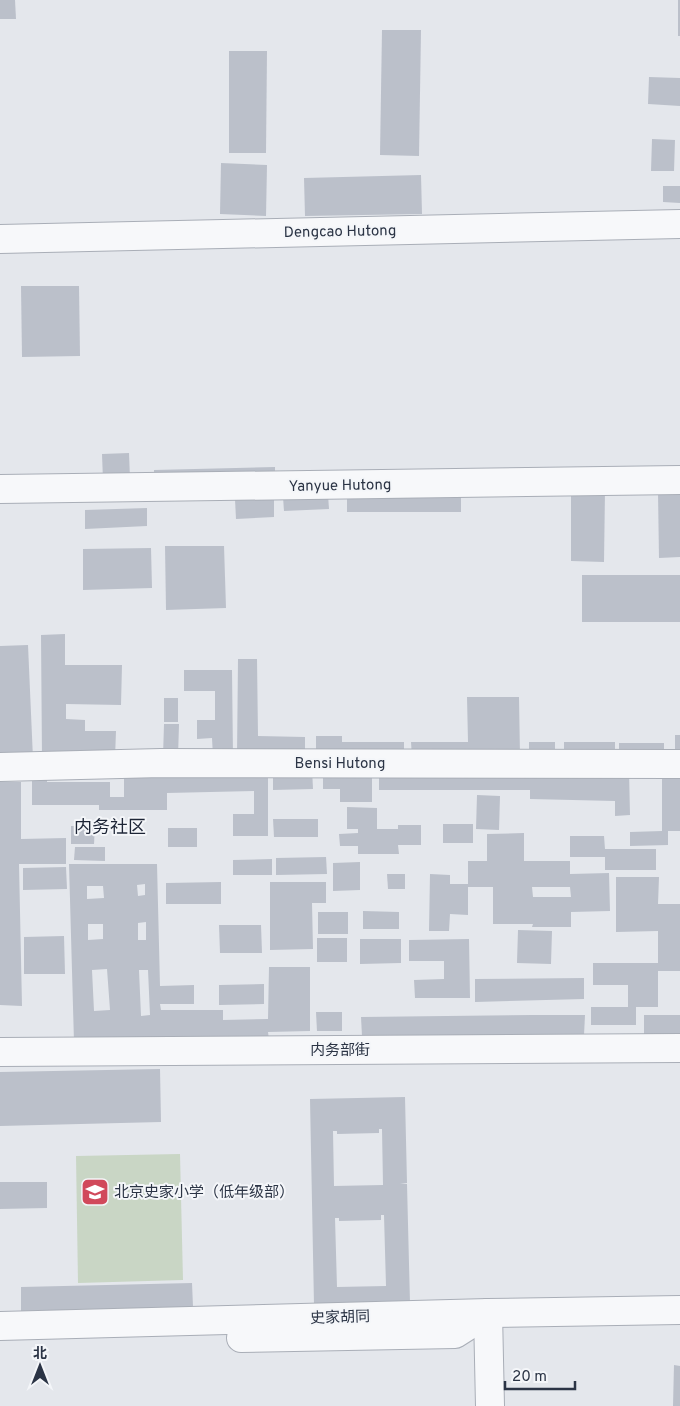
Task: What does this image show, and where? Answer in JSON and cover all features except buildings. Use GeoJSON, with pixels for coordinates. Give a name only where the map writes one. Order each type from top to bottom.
{"type":"FeatureCollection","features":[{"type":"Feature","properties":{"kind":"street","name":"Dengcao Hutong"},"geometry":{"type":"LineString","coordinates":[[0,239],[680,224]]}},
{"type":"Feature","properties":{"kind":"street","name":"Yanyue Hutong"},"geometry":{"type":"LineString","coordinates":[[0,489],[680,480]]}},
{"type":"Feature","properties":{"kind":"street","name":"Bensi Hutong"},"geometry":{"type":"LineString","coordinates":[[0,767],[161,763],[680,764]]}},
{"type":"Feature","properties":{"kind":"street","name":"内务部街"},"geometry":{"type":"LineString","coordinates":[[0,1052],[680,1048]]}},
{"type":"Feature","properties":{"kind":"street","name":"史家胡同"},"geometry":{"type":"LineString","coordinates":[[0,1326],[488,1312],[680,1310]]}},
{"type":"Feature","properties":{"kind":"street"},"geometry":{"type":"LineString","coordinates":[[0,1343],[455,1334],[488,1312]]}},
{"type":"Feature","properties":{"kind":"street"},"geometry":{"type":"LineString","coordinates":[[488,1312],[490,1406]]}},
{"type":"Feature","properties":{"kind":"green space"},"geometry":{"type":"Polygon","coordinates":[[[180,1154],[183,1280],[78,1283],[76,1156],[180,1154]]]}},
{"type":"Feature","properties":{"kind":"place","name":"北京史家小学（低年级部）"},"geometry":{"type":"Point","coordinates":[95,1192]}},
{"type":"Feature","properties":{"kind":"district","name":"内务社区"},"geometry":{"type":"Point","coordinates":[110,827]}}]}
